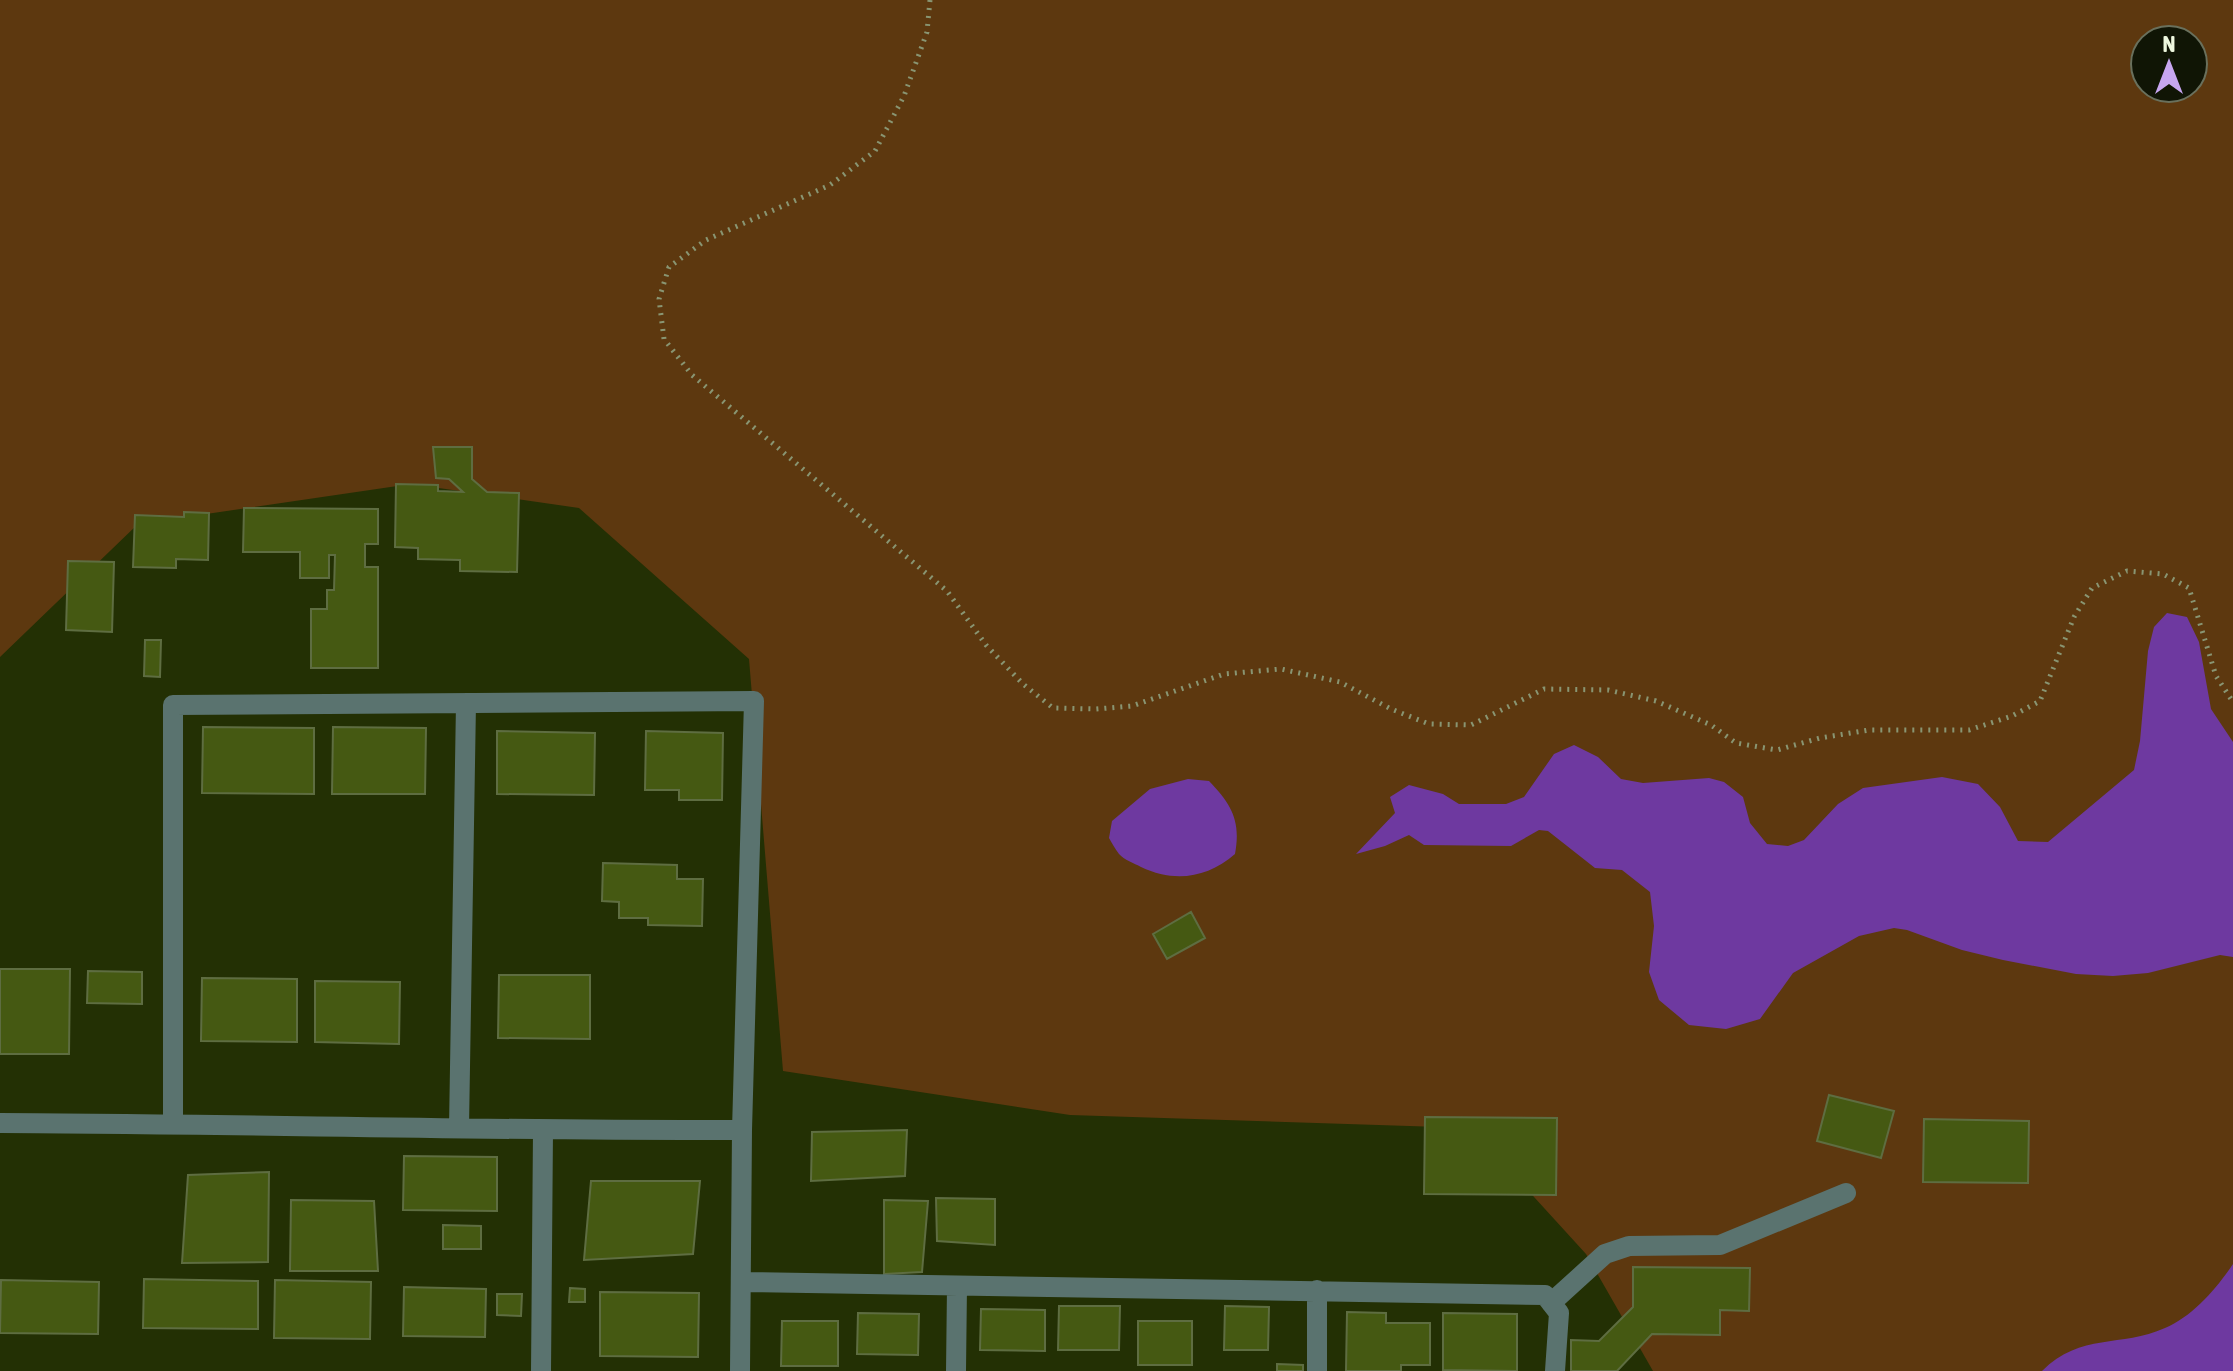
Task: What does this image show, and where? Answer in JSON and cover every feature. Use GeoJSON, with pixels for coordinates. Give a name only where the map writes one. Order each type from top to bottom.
{"type":"FeatureCollection","features":[{"type":"Feature","properties":{"kind":"street"},"geometry":{"type":"LineString","coordinates":[[173,1124],[173,705],[754,701],[742,1130],[740,1371]]}},
{"type":"Feature","properties":{"kind":"street"},"geometry":{"type":"LineString","coordinates":[[459,1128],[466,703]]}},
{"type":"Feature","properties":{"kind":"street"},"geometry":{"type":"LineString","coordinates":[[0,1123],[543,1131],[742,1130]]}},
{"type":"Feature","properties":{"kind":"street"},"geometry":{"type":"LineString","coordinates":[[541,1371],[543,1131]]}},
{"type":"Feature","properties":{"kind":"street"},"geometry":{"type":"LineString","coordinates":[[1551,1303],[1605,1254],[1629,1246],[1720,1245],[1846,1193]]}},
{"type":"Feature","properties":{"kind":"street"},"geometry":{"type":"LineString","coordinates":[[741,1282],[1545,1295],[1559,1313],[1555,1371]]}},
{"type":"Feature","properties":{"kind":"street"},"geometry":{"type":"LineString","coordinates":[[956,1371],[957,1286]]}},
{"type":"Feature","properties":{"kind":"street"},"geometry":{"type":"LineString","coordinates":[[1317,1290],[1317,1371]]}},
{"type":"Feature","properties":{"kind":"path"},"geometry":{"type":"LineString","coordinates":[[930,0],[923,45],[904,96],[875,151],[830,185],[706,240],[669,267],[659,299],[664,339],[692,375],[947,591],[986,645],[1023,684],[1053,708],[1132,706],[1224,674],[1281,669],[1340,682],[1391,709],[1429,724],[1471,725],[1544,689],[1608,690],[1656,701],[1711,725],[1736,743],[1777,750],[1820,738],[1869,730],[1969,730],[2012,716],[2040,701],[2074,617],[2092,588],[2127,571],[2163,574],[2189,588],[2216,676],[2233,702]]}},
{"type":"Feature","properties":{"kind":"shaded area"},"geometry":{"type":"Polygon","coordinates":[[[0,0],[2233,0],[2233,1371],[1653,1371],[1586,1254],[1471,1128],[1070,1115],[783,1071],[749,659],[579,508],[411,484],[138,524],[0,657],[0,0]]]}},
{"type":"Feature","properties":{"kind":"shaded area"},"geometry":{"type":"Polygon","coordinates":[[[2167,613],[2187,617],[2199,642],[2211,709],[2233,742],[2233,957],[2220,955],[2148,973],[2113,976],[2076,974],[1962,950],[1894,928],[1859,936],[1793,973],[1760,1019],[1726,1029],[1689,1025],[1659,1000],[1649,972],[1654,926],[1650,892],[1622,870],[1595,868],[1548,831],[1539,830],[1511,846],[1424,845],[1409,835],[1356,854],[1395,813],[1390,797],[1409,785],[1443,794],[1459,804],[1506,804],[1524,797],[1554,754],[1574,745],[1598,757],[1621,779],[1643,783],[1709,778],[1724,782],[1743,797],[1750,823],[1767,844],[1788,846],[1804,840],[1838,804],[1863,788],[1942,777],[1978,784],[2000,807],[2018,841],[2048,842],[2134,770],[2140,741],[2148,651],[2154,627],[2167,613]]]}},
{"type":"Feature","properties":{"kind":"shaded area"},"geometry":{"type":"Polygon","coordinates":[[[1188,779],[1209,781],[1224,798],[1233,814],[1237,832],[1235,854],[1213,868],[1190,876],[1154,872],[1121,856],[1109,838],[1112,821],[1150,789],[1188,779]]]}},
{"type":"Feature","properties":{"kind":"shaded area"},"geometry":{"type":"Polygon","coordinates":[[[2233,1264],[2233,1371],[2042,1371],[2071,1351],[2149,1334],[2175,1323],[2203,1301],[2233,1264]]]}},
{"type":"Feature","properties":{"kind":"building"},"geometry":{"type":"Polygon","coordinates":[[[433,447],[472,447],[472,479],[487,492],[519,493],[517,572],[460,571],[460,560],[418,559],[418,548],[395,547],[396,484],[438,485],[438,491],[463,492],[449,479],[436,478],[433,447]]]}},
{"type":"Feature","properties":{"kind":"building"},"geometry":{"type":"Polygon","coordinates":[[[244,508],[378,509],[378,544],[365,544],[365,567],[378,567],[378,668],[311,668],[311,609],[327,609],[327,590],[334,590],[335,555],[329,555],[329,578],[300,578],[300,552],[243,552],[244,508]]]}},
{"type":"Feature","properties":{"kind":"building"},"geometry":{"type":"Polygon","coordinates":[[[184,512],[209,513],[208,560],[176,559],[176,568],[133,567],[135,515],[184,517],[184,512]]]}},
{"type":"Feature","properties":{"kind":"building"},"geometry":{"type":"Polygon","coordinates":[[[68,561],[114,562],[112,632],[66,630],[68,561]]]}},
{"type":"Feature","properties":{"kind":"building"},"geometry":{"type":"Polygon","coordinates":[[[145,640],[161,640],[160,677],[144,676],[145,640]]]}},
{"type":"Feature","properties":{"kind":"building"},"geometry":{"type":"Polygon","coordinates":[[[203,727],[314,728],[314,794],[202,793],[203,727]]]}},
{"type":"Feature","properties":{"kind":"building"},"geometry":{"type":"Polygon","coordinates":[[[333,727],[426,728],[425,794],[332,794],[333,727]]]}},
{"type":"Feature","properties":{"kind":"building"},"geometry":{"type":"Polygon","coordinates":[[[497,731],[595,733],[594,795],[497,794],[497,731]]]}},
{"type":"Feature","properties":{"kind":"building"},"geometry":{"type":"Polygon","coordinates":[[[646,731],[723,733],[722,800],[679,800],[679,790],[645,790],[646,731]]]}},
{"type":"Feature","properties":{"kind":"building"},"geometry":{"type":"Polygon","coordinates":[[[603,863],[677,865],[677,879],[703,879],[702,926],[648,925],[648,918],[619,918],[619,902],[602,901],[603,863]]]}},
{"type":"Feature","properties":{"kind":"building"},"geometry":{"type":"Polygon","coordinates":[[[1191,912],[1205,938],[1167,959],[1153,934],[1191,912]]]}},
{"type":"Feature","properties":{"kind":"building"},"geometry":{"type":"Polygon","coordinates":[[[0,969],[70,969],[69,1054],[0,1054],[0,969]]]}},
{"type":"Feature","properties":{"kind":"building"},"geometry":{"type":"Polygon","coordinates":[[[88,971],[142,972],[142,1004],[87,1003],[88,971]]]}},
{"type":"Feature","properties":{"kind":"building"},"geometry":{"type":"Polygon","coordinates":[[[499,975],[590,975],[590,1039],[498,1038],[499,975]]]}},
{"type":"Feature","properties":{"kind":"building"},"geometry":{"type":"Polygon","coordinates":[[[202,978],[297,979],[297,1042],[201,1041],[202,978]]]}},
{"type":"Feature","properties":{"kind":"building"},"geometry":{"type":"Polygon","coordinates":[[[315,981],[400,982],[399,1044],[315,1042],[315,981]]]}},
{"type":"Feature","properties":{"kind":"building"},"geometry":{"type":"Polygon","coordinates":[[[1829,1095],[1894,1111],[1881,1158],[1817,1141],[1829,1095]]]}},
{"type":"Feature","properties":{"kind":"building"},"geometry":{"type":"Polygon","coordinates":[[[1425,1117],[1557,1118],[1556,1195],[1424,1194],[1425,1117]]]}},
{"type":"Feature","properties":{"kind":"building"},"geometry":{"type":"Polygon","coordinates":[[[1924,1119],[2029,1121],[2028,1183],[1923,1182],[1924,1119]]]}},
{"type":"Feature","properties":{"kind":"building"},"geometry":{"type":"Polygon","coordinates":[[[907,1130],[905,1176],[811,1181],[812,1132],[907,1130]]]}},
{"type":"Feature","properties":{"kind":"building"},"geometry":{"type":"Polygon","coordinates":[[[404,1156],[497,1157],[497,1211],[403,1210],[404,1156]]]}},
{"type":"Feature","properties":{"kind":"building"},"geometry":{"type":"Polygon","coordinates":[[[269,1172],[268,1262],[182,1263],[188,1175],[269,1172]]]}},
{"type":"Feature","properties":{"kind":"building"},"geometry":{"type":"Polygon","coordinates":[[[591,1181],[700,1181],[693,1254],[584,1260],[591,1181]]]}},
{"type":"Feature","properties":{"kind":"building"},"geometry":{"type":"Polygon","coordinates":[[[936,1198],[995,1199],[995,1245],[937,1241],[936,1198]]]}},
{"type":"Feature","properties":{"kind":"building"},"geometry":{"type":"Polygon","coordinates":[[[291,1200],[374,1201],[378,1271],[290,1271],[291,1200]]]}},
{"type":"Feature","properties":{"kind":"building"},"geometry":{"type":"Polygon","coordinates":[[[884,1200],[928,1201],[922,1272],[884,1274],[884,1200]]]}},
{"type":"Feature","properties":{"kind":"building"},"geometry":{"type":"Polygon","coordinates":[[[443,1225],[481,1226],[481,1249],[443,1249],[443,1225]]]}},
{"type":"Feature","properties":{"kind":"building"},"geometry":{"type":"Polygon","coordinates":[[[1633,1267],[1750,1268],[1749,1311],[1720,1310],[1720,1335],[1652,1334],[1617,1371],[1571,1371],[1571,1340],[1599,1341],[1633,1307],[1633,1267]]]}},
{"type":"Feature","properties":{"kind":"building"},"geometry":{"type":"Polygon","coordinates":[[[144,1279],[258,1281],[258,1329],[143,1328],[144,1279]]]}},
{"type":"Feature","properties":{"kind":"building"},"geometry":{"type":"Polygon","coordinates":[[[1,1280],[99,1282],[98,1334],[0,1333],[1,1280]]]}},
{"type":"Feature","properties":{"kind":"building"},"geometry":{"type":"Polygon","coordinates":[[[275,1280],[371,1282],[370,1339],[274,1338],[275,1280]]]}},
{"type":"Feature","properties":{"kind":"building"},"geometry":{"type":"Polygon","coordinates":[[[404,1287],[486,1289],[485,1337],[403,1336],[404,1287]]]}},
{"type":"Feature","properties":{"kind":"building"},"geometry":{"type":"Polygon","coordinates":[[[570,1288],[585,1289],[585,1302],[569,1302],[570,1288]]]}},
{"type":"Feature","properties":{"kind":"building"},"geometry":{"type":"Polygon","coordinates":[[[600,1292],[699,1293],[698,1357],[600,1356],[600,1292]]]}},
{"type":"Feature","properties":{"kind":"building"},"geometry":{"type":"Polygon","coordinates":[[[497,1294],[522,1294],[521,1316],[497,1315],[497,1294]]]}},
{"type":"Feature","properties":{"kind":"building"},"geometry":{"type":"Polygon","coordinates":[[[1059,1306],[1120,1306],[1119,1350],[1058,1350],[1059,1306]]]}},
{"type":"Feature","properties":{"kind":"building"},"geometry":{"type":"Polygon","coordinates":[[[1225,1306],[1269,1307],[1268,1350],[1224,1350],[1225,1306]]]}},
{"type":"Feature","properties":{"kind":"building"},"geometry":{"type":"Polygon","coordinates":[[[981,1309],[1045,1310],[1045,1351],[980,1350],[981,1309]]]}},
{"type":"Feature","properties":{"kind":"building"},"geometry":{"type":"Polygon","coordinates":[[[1347,1312],[1386,1313],[1386,1323],[1430,1323],[1430,1365],[1401,1365],[1401,1371],[1346,1371],[1347,1312]]]}},
{"type":"Feature","properties":{"kind":"building"},"geometry":{"type":"Polygon","coordinates":[[[858,1313],[919,1314],[918,1355],[857,1354],[858,1313]]]}},
{"type":"Feature","properties":{"kind":"building"},"geometry":{"type":"Polygon","coordinates":[[[1443,1313],[1517,1314],[1517,1371],[1443,1370],[1443,1313]]]}},
{"type":"Feature","properties":{"kind":"building"},"geometry":{"type":"Polygon","coordinates":[[[782,1321],[838,1321],[838,1366],[781,1366],[782,1321]]]}},
{"type":"Feature","properties":{"kind":"building"},"geometry":{"type":"Polygon","coordinates":[[[1138,1321],[1192,1321],[1192,1365],[1138,1365],[1138,1321]]]}},
{"type":"Feature","properties":{"kind":"building"},"geometry":{"type":"Polygon","coordinates":[[[1277,1364],[1303,1365],[1303,1371],[1277,1371],[1277,1364]]]}}]}
